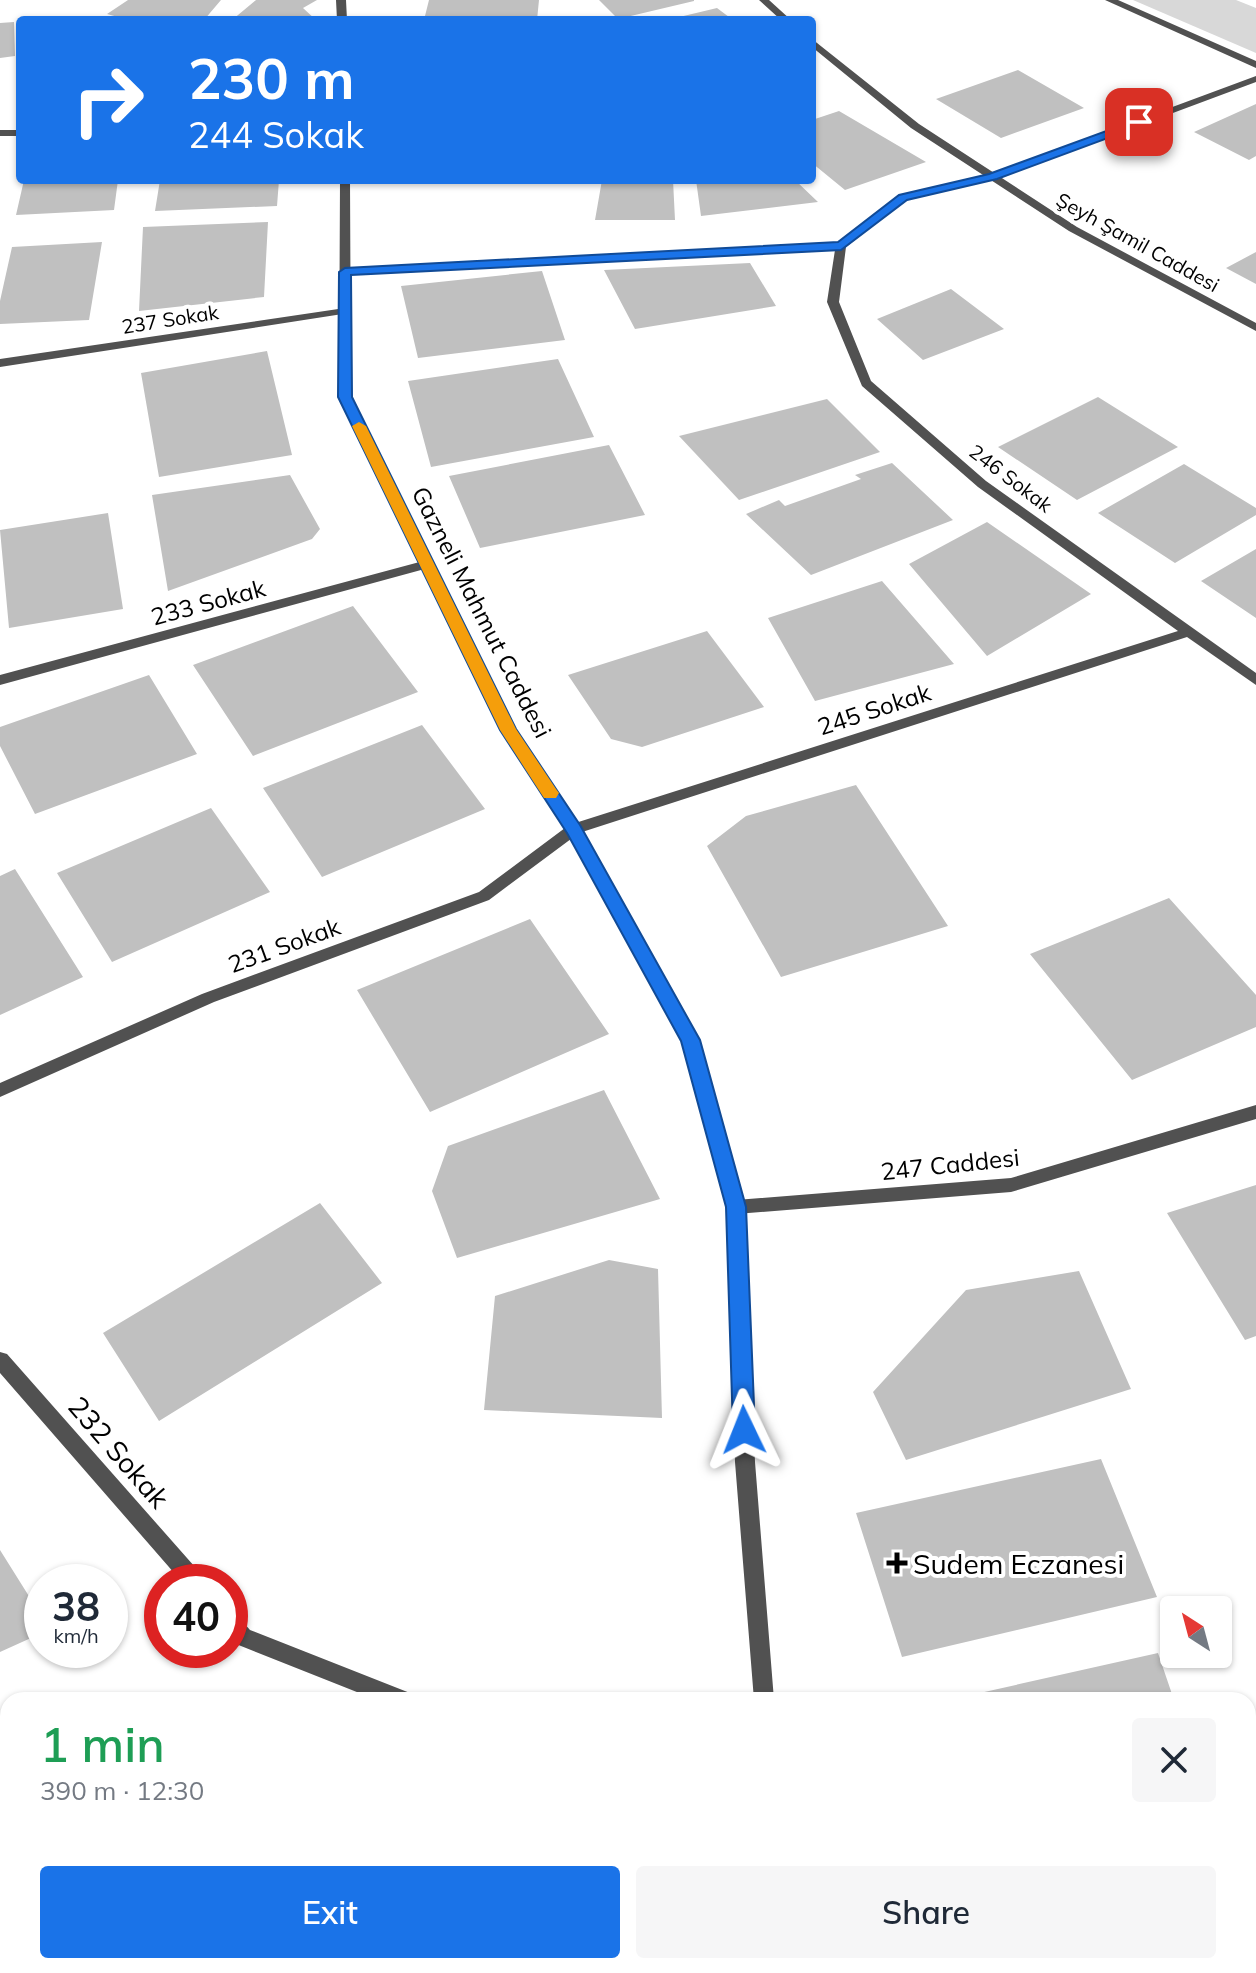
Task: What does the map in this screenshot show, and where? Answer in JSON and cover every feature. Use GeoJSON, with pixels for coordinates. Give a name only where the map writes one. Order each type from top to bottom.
{"type":"FeatureCollection","features":[{"type":"Feature","properties":{"kind":"street"},"geometry":{"type":"LineString","coordinates":[[764,0],[782,16]]}},
{"type":"Feature","properties":{"kind":"street"},"geometry":{"type":"LineString","coordinates":[[1110,0],[1256,65]]}},
{"type":"Feature","properties":{"kind":"street","name":"Şeyh Şamil Caddesi"},"geometry":{"type":"LineString","coordinates":[[816,45],[915,126],[992,177],[1073,229],[1256,328]]}},
{"type":"Feature","properties":{"kind":"street"},"geometry":{"type":"LineString","coordinates":[[345,272],[841,246],[903,197],[992,177],[1256,79]]}},
{"type":"Feature","properties":{"kind":"street","name":"Gazneli Mahmut Caddesi"},"geometry":{"type":"LineString","coordinates":[[345,184],[345,397],[508,730],[574,829],[690,1040],[736,1207],[745,1462],[763,1692]]}},
{"type":"Feature","properties":{"kind":"street","name":"246 Sokak"},"geometry":{"type":"LineString","coordinates":[[841,246],[833,302],[866,383],[982,484],[1256,680]]}},
{"type":"Feature","properties":{"kind":"street","name":"237 Sokak"},"geometry":{"type":"LineString","coordinates":[[0,363],[345,311]]}},
{"type":"Feature","properties":{"kind":"street","name":"233 Sokak"},"geometry":{"type":"LineString","coordinates":[[0,680],[427,564]]}},
{"type":"Feature","properties":{"kind":"street","name":"245 Sokak"},"geometry":{"type":"LineString","coordinates":[[574,829],[1188,632]]}},
{"type":"Feature","properties":{"kind":"street","name":"231 Sokak"},"geometry":{"type":"LineString","coordinates":[[0,1090],[208,998],[484,896],[574,829]]}},
{"type":"Feature","properties":{"kind":"street","name":"247 Caddesi"},"geometry":{"type":"LineString","coordinates":[[736,1207],[1011,1185],[1256,1112]]}},
{"type":"Feature","properties":{"kind":"street","name":"232 Sokak"},"geometry":{"type":"LineString","coordinates":[[0,1360],[179,1564]]}},
{"type":"Feature","properties":{"kind":"street"},"geometry":{"type":"LineString","coordinates":[[248,1639],[383,1692]]}},
{"type":"Feature","properties":{"kind":"shaded area"},"geometry":{"type":"Polygon","coordinates":[[[1133,0],[1236,0],[1256,8],[1256,53],[1133,0]]]}},
{"type":"Feature","properties":{"kind":"building"},"geometry":{"type":"Polygon","coordinates":[[[128,0],[221,0],[207,16],[107,14],[128,0]]]}},
{"type":"Feature","properties":{"kind":"building"},"geometry":{"type":"Polygon","coordinates":[[[256,0],[317,0],[303,8],[312,16],[237,16],[256,0]]]}},
{"type":"Feature","properties":{"kind":"building"},"geometry":{"type":"Polygon","coordinates":[[[429,0],[539,0],[537,16],[425,16],[429,0]]]}},
{"type":"Feature","properties":{"kind":"building"},"geometry":{"type":"Polygon","coordinates":[[[599,0],[694,0],[631,16],[615,16],[599,0]]]}},
{"type":"Feature","properties":{"kind":"building"},"geometry":{"type":"Polygon","coordinates":[[[717,8],[728,16],[684,16],[717,8]]]}},
{"type":"Feature","properties":{"kind":"building"},"geometry":{"type":"Polygon","coordinates":[[[14,22],[15,56],[0,58],[0,23],[14,22]]]}},
{"type":"Feature","properties":{"kind":"building"},"geometry":{"type":"Polygon","coordinates":[[[1018,70],[1084,108],[1001,138],[936,99],[1018,70]]]}},
{"type":"Feature","properties":{"kind":"building"},"geometry":{"type":"Polygon","coordinates":[[[1256,104],[1256,156],[1249,160],[1194,132],[1256,104]]]}},
{"type":"Feature","properties":{"kind":"building"},"geometry":{"type":"Polygon","coordinates":[[[839,111],[926,162],[845,190],[816,166],[816,119],[839,111]]]}},
{"type":"Feature","properties":{"kind":"building"},"geometry":{"type":"Polygon","coordinates":[[[23,184],[117,184],[114,210],[16,215],[23,184]]]}},
{"type":"Feature","properties":{"kind":"building"},"geometry":{"type":"Polygon","coordinates":[[[159,184],[279,184],[277,206],[155,211],[159,184]]]}},
{"type":"Feature","properties":{"kind":"building"},"geometry":{"type":"Polygon","coordinates":[[[601,184],[673,184],[675,220],[595,220],[601,184]]]}},
{"type":"Feature","properties":{"kind":"building"},"geometry":{"type":"Polygon","coordinates":[[[697,184],[799,184],[818,202],[701,216],[697,184]]]}},
{"type":"Feature","properties":{"kind":"building"},"geometry":{"type":"Polygon","coordinates":[[[268,222],[264,297],[139,311],[143,227],[268,222]]]}},
{"type":"Feature","properties":{"kind":"building"},"geometry":{"type":"Polygon","coordinates":[[[102,242],[89,320],[0,324],[0,301],[12,247],[102,242]]]}},
{"type":"Feature","properties":{"kind":"building"},"geometry":{"type":"Polygon","coordinates":[[[1256,252],[1256,284],[1226,268],[1256,252]]]}},
{"type":"Feature","properties":{"kind":"building"},"geometry":{"type":"Polygon","coordinates":[[[750,263],[776,306],[635,329],[604,270],[750,263]]]}},
{"type":"Feature","properties":{"kind":"building"},"geometry":{"type":"Polygon","coordinates":[[[542,271],[565,340],[418,358],[401,286],[542,271]]]}},
{"type":"Feature","properties":{"kind":"building"},"geometry":{"type":"Polygon","coordinates":[[[951,289],[1004,329],[923,360],[877,319],[951,289]]]}},
{"type":"Feature","properties":{"kind":"building"},"geometry":{"type":"Polygon","coordinates":[[[267,351],[292,455],[159,477],[141,373],[267,351]]]}},
{"type":"Feature","properties":{"kind":"building"},"geometry":{"type":"Polygon","coordinates":[[[558,359],[594,437],[431,467],[408,381],[558,359]]]}},
{"type":"Feature","properties":{"kind":"building"},"geometry":{"type":"Polygon","coordinates":[[[1098,397],[1178,447],[1077,500],[998,447],[1098,397]]]}},
{"type":"Feature","properties":{"kind":"building"},"geometry":{"type":"Polygon","coordinates":[[[827,399],[880,452],[739,500],[679,436],[827,399]]]}},
{"type":"Feature","properties":{"kind":"building"},"geometry":{"type":"Polygon","coordinates":[[[609,445],[645,515],[480,548],[449,476],[609,445]]]}},
{"type":"Feature","properties":{"kind":"building"},"geometry":{"type":"Polygon","coordinates":[[[892,463],[953,520],[811,575],[746,514],[779,500],[785,506],[861,479],[855,475],[892,463]]]}},
{"type":"Feature","properties":{"kind":"building"},"geometry":{"type":"Polygon","coordinates":[[[1184,464],[1256,508],[1256,515],[1175,563],[1098,513],[1184,464]]]}},
{"type":"Feature","properties":{"kind":"building"},"geometry":{"type":"Polygon","coordinates":[[[290,475],[320,529],[312,539],[168,591],[152,495],[290,475]]]}},
{"type":"Feature","properties":{"kind":"building"},"geometry":{"type":"Polygon","coordinates":[[[108,513],[123,609],[9,628],[0,530],[108,513]]]}},
{"type":"Feature","properties":{"kind":"building"},"geometry":{"type":"Polygon","coordinates":[[[987,522],[1091,594],[987,656],[909,564],[987,522]]]}},
{"type":"Feature","properties":{"kind":"building"},"geometry":{"type":"Polygon","coordinates":[[[1256,549],[1256,618],[1201,581],[1256,549]]]}},
{"type":"Feature","properties":{"kind":"building"},"geometry":{"type":"Polygon","coordinates":[[[882,581],[954,664],[815,701],[768,618],[882,581]]]}},
{"type":"Feature","properties":{"kind":"building"},"geometry":{"type":"Polygon","coordinates":[[[353,606],[418,692],[253,756],[193,665],[353,606]]]}},
{"type":"Feature","properties":{"kind":"building"},"geometry":{"type":"Polygon","coordinates":[[[707,631],[764,707],[642,747],[611,739],[568,675],[707,631]]]}},
{"type":"Feature","properties":{"kind":"building"},"geometry":{"type":"Polygon","coordinates":[[[149,675],[197,754],[35,814],[0,746],[0,727],[149,675]]]}},
{"type":"Feature","properties":{"kind":"building"},"geometry":{"type":"Polygon","coordinates":[[[422,725],[485,809],[322,877],[263,788],[422,725]]]}},
{"type":"Feature","properties":{"kind":"building"},"geometry":{"type":"Polygon","coordinates":[[[856,785],[948,926],[781,977],[707,846],[746,816],[856,785]]]}},
{"type":"Feature","properties":{"kind":"building"},"geometry":{"type":"Polygon","coordinates":[[[211,808],[270,892],[112,962],[57,873],[211,808]]]}},
{"type":"Feature","properties":{"kind":"building"},"geometry":{"type":"Polygon","coordinates":[[[15,869],[83,977],[0,1015],[0,876],[15,869]]]}},
{"type":"Feature","properties":{"kind":"building"},"geometry":{"type":"Polygon","coordinates":[[[1169,898],[1256,995],[1256,1027],[1132,1080],[1030,954],[1169,898]]]}},
{"type":"Feature","properties":{"kind":"building"},"geometry":{"type":"Polygon","coordinates":[[[530,919],[609,1034],[430,1112],[357,990],[530,919]]]}},
{"type":"Feature","properties":{"kind":"building"},"geometry":{"type":"Polygon","coordinates":[[[604,1090],[660,1199],[457,1258],[432,1191],[448,1146],[604,1090]]]}},
{"type":"Feature","properties":{"kind":"building"},"geometry":{"type":"Polygon","coordinates":[[[1256,1185],[1256,1336],[1245,1340],[1167,1213],[1256,1185]]]}},
{"type":"Feature","properties":{"kind":"building"},"geometry":{"type":"Polygon","coordinates":[[[320,1203],[382,1283],[159,1421],[103,1333],[320,1203]]]}},
{"type":"Feature","properties":{"kind":"building"},"geometry":{"type":"Polygon","coordinates":[[[609,1260],[658,1269],[662,1418],[484,1410],[495,1296],[609,1260]]]}},
{"type":"Feature","properties":{"kind":"building"},"geometry":{"type":"Polygon","coordinates":[[[1079,1271],[1131,1389],[906,1460],[873,1392],[966,1290],[1079,1271]]]}},
{"type":"Feature","properties":{"kind":"building"},"geometry":{"type":"Polygon","coordinates":[[[1101,1459],[1157,1597],[902,1657],[856,1513],[1101,1459]]]}},
{"type":"Feature","properties":{"kind":"building"},"geometry":{"type":"Polygon","coordinates":[[[0,1550],[24,1588],[24,1641],[0,1652],[0,1550]]]}},
{"type":"Feature","properties":{"kind":"building"},"geometry":{"type":"Polygon","coordinates":[[[1158,1653],[1160,1668],[1163,1668],[1171,1692],[984,1692],[1158,1653]]]}},
{"type":"Feature","properties":{"kind":"slow traffic"},"geometry":{"type":"LineString","coordinates":[[359,426],[508,730],[550,793]]}},
{"type":"Feature","properties":{"kind":"place","name":"Sudem Eczanesi"},"geometry":{"type":"Point","coordinates":[897,1563]}},
{"type":"Feature","properties":{"kind":"route"},"geometry":{"type":"LineString","coordinates":[[744,1430],[736,1207],[690,1040],[574,829],[508,730],[345,397],[345,272],[841,246],[903,197],[992,177],[1139,122]]}}]}
